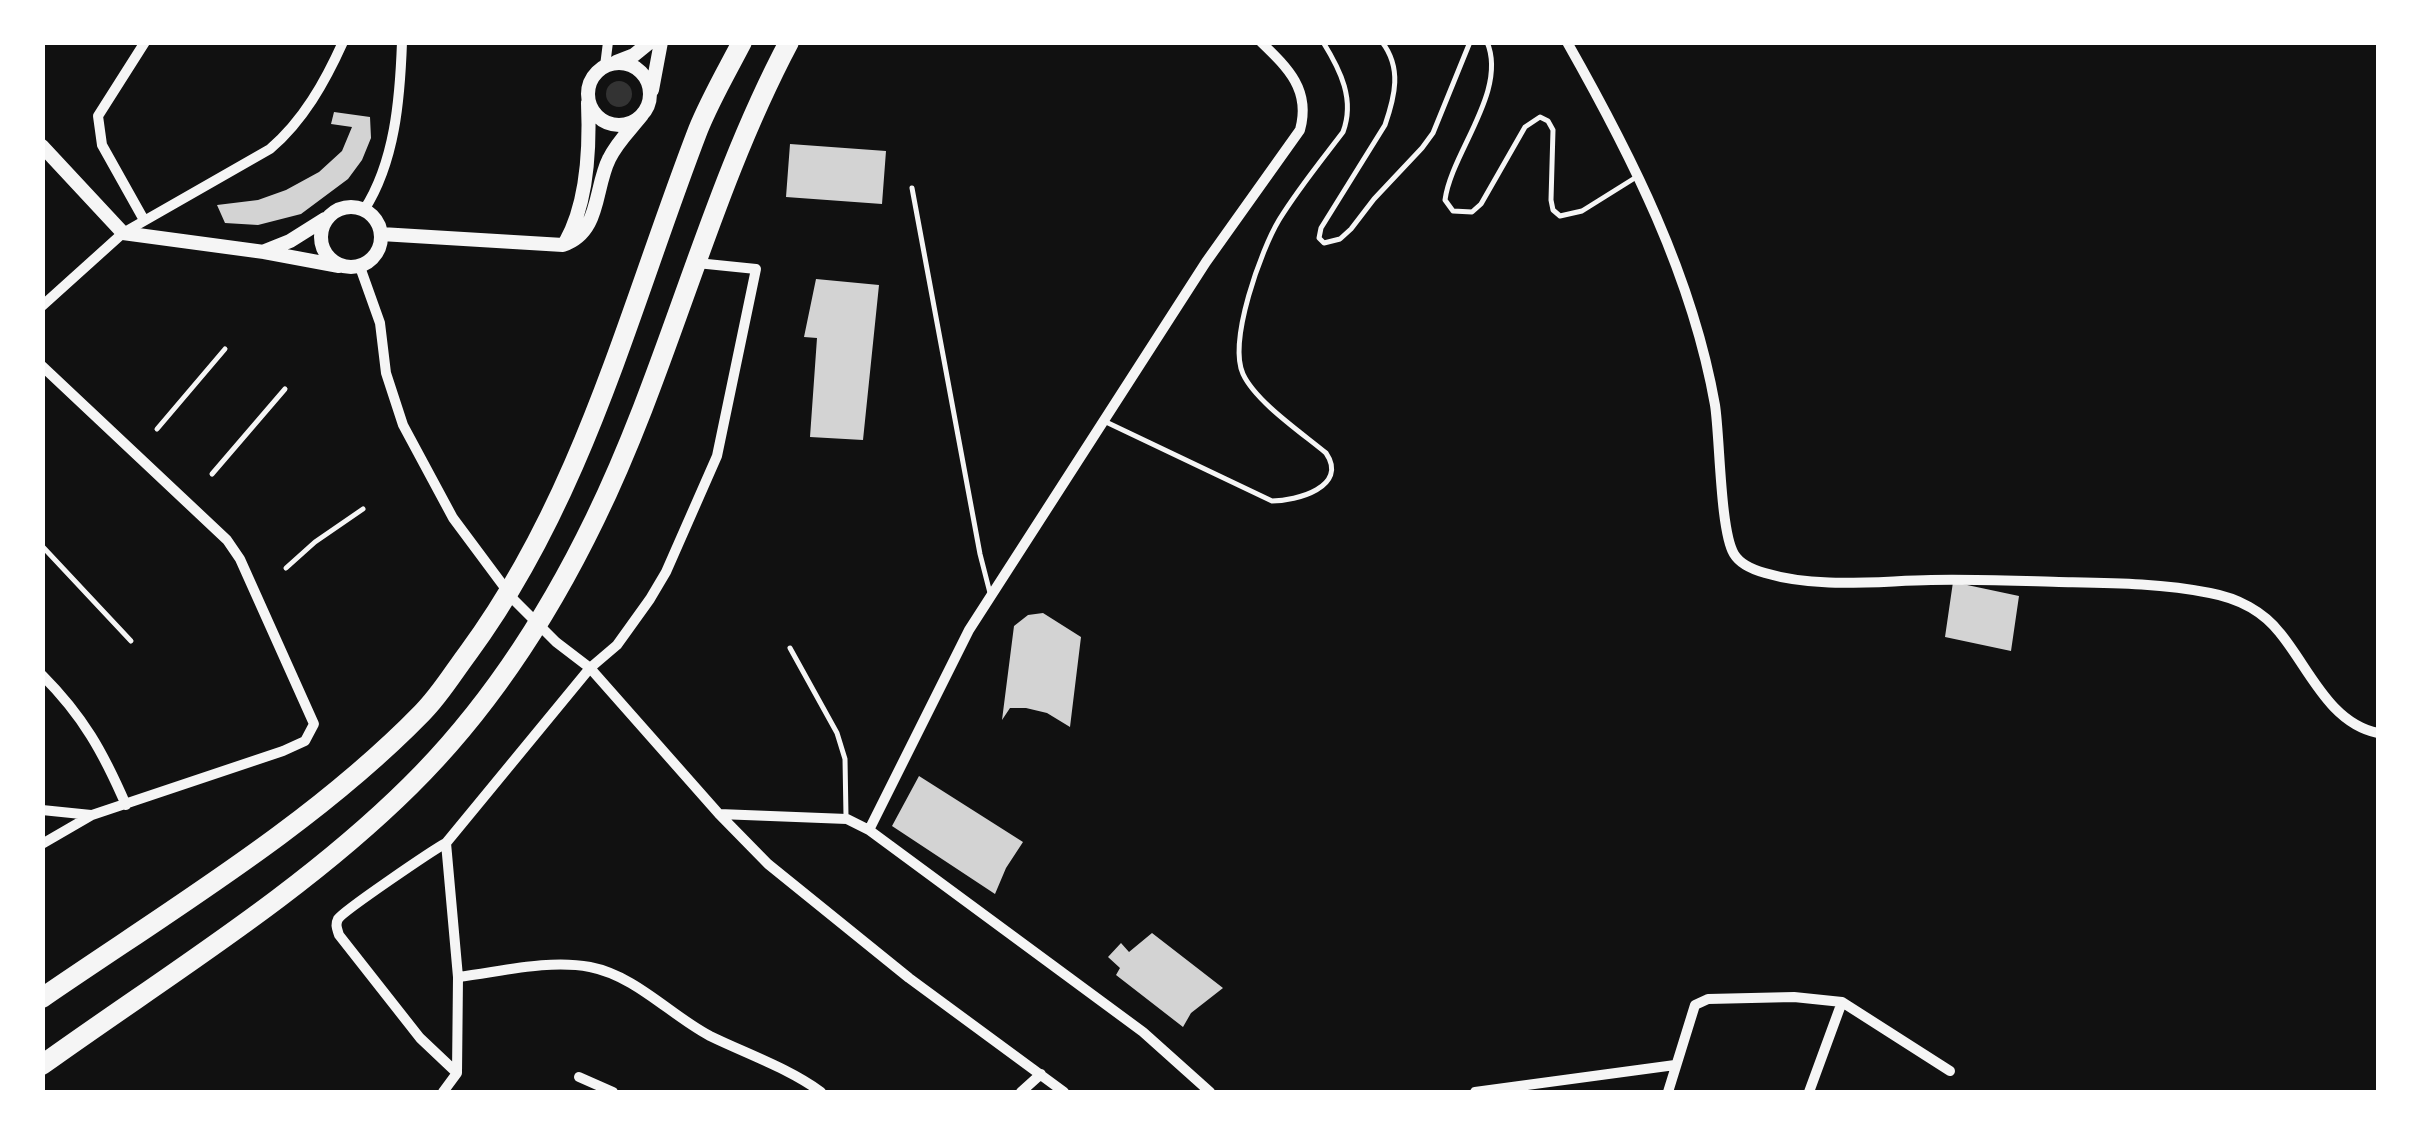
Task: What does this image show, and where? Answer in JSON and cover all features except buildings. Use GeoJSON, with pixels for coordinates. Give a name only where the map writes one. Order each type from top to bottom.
{"type":"FeatureCollection","features":[{"type":"Feature","properties":{"kind":"highway"},"geometry":{"type":"LineString","coordinates":[[42,998],[252,854],[360,770],[425,711],[488,626],[526,567],[584,446],[700,126],[742,42]]}},
{"type":"Feature","properties":{"kind":"highway"},"geometry":{"type":"LineString","coordinates":[[42,1065],[167,978],[361,830],[454,739],[517,654],[596,518],[722,190],[789,42]]}},
{"type":"Feature","properties":{"kind":"street"},"geometry":{"type":"LineString","coordinates":[[144,220],[102,145],[98,116],[145,42]]}},
{"type":"Feature","properties":{"kind":"street"},"geometry":{"type":"LineString","coordinates":[[42,306],[123,233],[270,150],[285,136],[327,76],[343,42]]}},
{"type":"Feature","properties":{"kind":"street"},"geometry":{"type":"LineString","coordinates":[[364,210],[384,169],[391,140],[400,88],[402,42]]}},
{"type":"Feature","properties":{"kind":"street"},"geometry":{"type":"LineString","coordinates":[[608,42],[609,65]]}},
{"type":"Feature","properties":{"kind":"street"},"geometry":{"type":"LineString","coordinates":[[563,245],[573,229],[582,191],[589,131],[588,97],[595,74],[634,55],[650,42]]}},
{"type":"Feature","properties":{"kind":"street"},"geometry":{"type":"LineString","coordinates":[[380,234],[563,245],[574,241],[590,222],[610,156],[650,100],[661,42]]}},
{"type":"Feature","properties":{"kind":"street"},"geometry":{"type":"LineString","coordinates":[[869,830],[969,630],[1206,262],[1288,150],[1304,115],[1302,98],[1291,71],[1261,42]]}},
{"type":"Feature","properties":{"kind":"street"},"geometry":{"type":"LineString","coordinates":[[1567,42],[1639,176],[1682,289],[1706,364],[1715,408],[1728,542],[1742,563],[1764,573],[1848,584],[1983,579],[2114,583],[2173,587],[2232,598],[2280,633],[2310,681],[2333,705],[2378,733]]}},
{"type":"Feature","properties":{"kind":"street"},"geometry":{"type":"LineString","coordinates":[[609,65],[636,68],[645,77],[650,100]]}},
{"type":"Feature","properties":{"kind":"street"},"geometry":{"type":"LineString","coordinates":[[588,97],[596,115],[614,125],[642,115]]}},
{"type":"Feature","properties":{"kind":"street"},"geometry":{"type":"LineString","coordinates":[[42,146],[123,233],[360,267],[377,254],[380,234],[376,220],[364,210],[347,207],[264,252]]}},
{"type":"Feature","properties":{"kind":"street"},"geometry":{"type":"LineString","coordinates":[[329,215],[320,238],[323,252],[338,266]]}},
{"type":"Feature","properties":{"kind":"street"},"geometry":{"type":"LineString","coordinates":[[457,1073],[420,1038],[339,935],[338,918],[446,843],[650,600],[717,456],[756,269],[696,262]]}},
{"type":"Feature","properties":{"kind":"street"},"geometry":{"type":"LineString","coordinates":[[360,267],[380,323],[386,373],[404,425],[454,518],[490,571],[556,642],[590,668],[718,814],[768,864],[895,967],[1064,1092]]}},
{"type":"Feature","properties":{"kind":"street"},"geometry":{"type":"LineString","coordinates":[[42,366],[227,540],[310,708],[314,724],[306,741],[92,815],[42,844]]}},
{"type":"Feature","properties":{"kind":"street"},"geometry":{"type":"LineString","coordinates":[[42,675],[91,732],[126,805]]}},
{"type":"Feature","properties":{"kind":"street"},"geometry":{"type":"LineString","coordinates":[[42,810],[92,815]]}},
{"type":"Feature","properties":{"kind":"street"},"geometry":{"type":"LineString","coordinates":[[718,814],[846,819],[869,830],[1143,1032],[1210,1092]]}},
{"type":"Feature","properties":{"kind":"street"},"geometry":{"type":"LineString","coordinates":[[443,1092],[457,1073],[458,977],[446,843]]}},
{"type":"Feature","properties":{"kind":"street"},"geometry":{"type":"LineString","coordinates":[[458,977],[560,965],[590,968],[621,978],[709,1035],[821,1092]]}},
{"type":"Feature","properties":{"kind":"street"},"geometry":{"type":"LineString","coordinates":[[1668,1092],[1695,1005],[1708,999],[1794,997],[1842,1002],[1950,1071]]}},
{"type":"Feature","properties":{"kind":"street"},"geometry":{"type":"LineString","coordinates":[[1809,1092],[1842,1002]]}},
{"type":"Feature","properties":{"kind":"street"},"geometry":{"type":"LineString","coordinates":[[1475,1092],[1675,1065]]}},
{"type":"Feature","properties":{"kind":"street"},"geometry":{"type":"LineString","coordinates":[[1021,1092],[1042,1074]]}},
{"type":"Feature","properties":{"kind":"street"},"geometry":{"type":"LineString","coordinates":[[1042,1074],[1054,1092]]}},
{"type":"Feature","properties":{"kind":"street"},"geometry":{"type":"LineString","coordinates":[[579,1078],[614,1092]]}},
{"type":"Feature","properties":{"kind":"lane"},"geometry":{"type":"LineString","coordinates":[[1104,421],[1272,500],[1309,496],[1331,473],[1332,462],[1326,454],[1255,392],[1242,373],[1238,354],[1255,279],[1277,223],[1343,132],[1348,118],[1342,79],[1324,42]]}},
{"type":"Feature","properties":{"kind":"lane"},"geometry":{"type":"LineString","coordinates":[[1382,42],[1395,69],[1392,106],[1385,125],[1320,228],[1319,238],[1324,243],[1340,239],[1350,230],[1422,148],[1470,42]]}},
{"type":"Feature","properties":{"kind":"lane"},"geometry":{"type":"LineString","coordinates":[[1487,42],[1492,59],[1490,77],[1472,136],[1447,189],[1445,200],[1453,211],[1472,212],[1480,204],[1525,127],[1540,117],[1548,120],[1553,130],[1551,200],[1560,216],[1582,211],[1639,176]]}},
{"type":"Feature","properties":{"kind":"lane"},"geometry":{"type":"LineString","coordinates":[[912,188],[991,595]]}},
{"type":"Feature","properties":{"kind":"lane"},"geometry":{"type":"LineString","coordinates":[[156,429],[225,349]]}},
{"type":"Feature","properties":{"kind":"lane"},"geometry":{"type":"LineString","coordinates":[[212,474],[286,390]]}},
{"type":"Feature","properties":{"kind":"lane"},"geometry":{"type":"LineString","coordinates":[[286,568],[362,508]]}},
{"type":"Feature","properties":{"kind":"lane"},"geometry":{"type":"LineString","coordinates":[[42,546],[131,641]]}},
{"type":"Feature","properties":{"kind":"lane"},"geometry":{"type":"LineString","coordinates":[[790,648],[837,733],[845,759],[846,819]]}},
{"type":"Feature","properties":{"kind":"shaded area"},"geometry":{"type":"Polygon","coordinates":[[[619,81],[628,85],[632,94],[628,103],[619,107],[610,103],[606,94],[610,85],[619,81]]]}}]}
